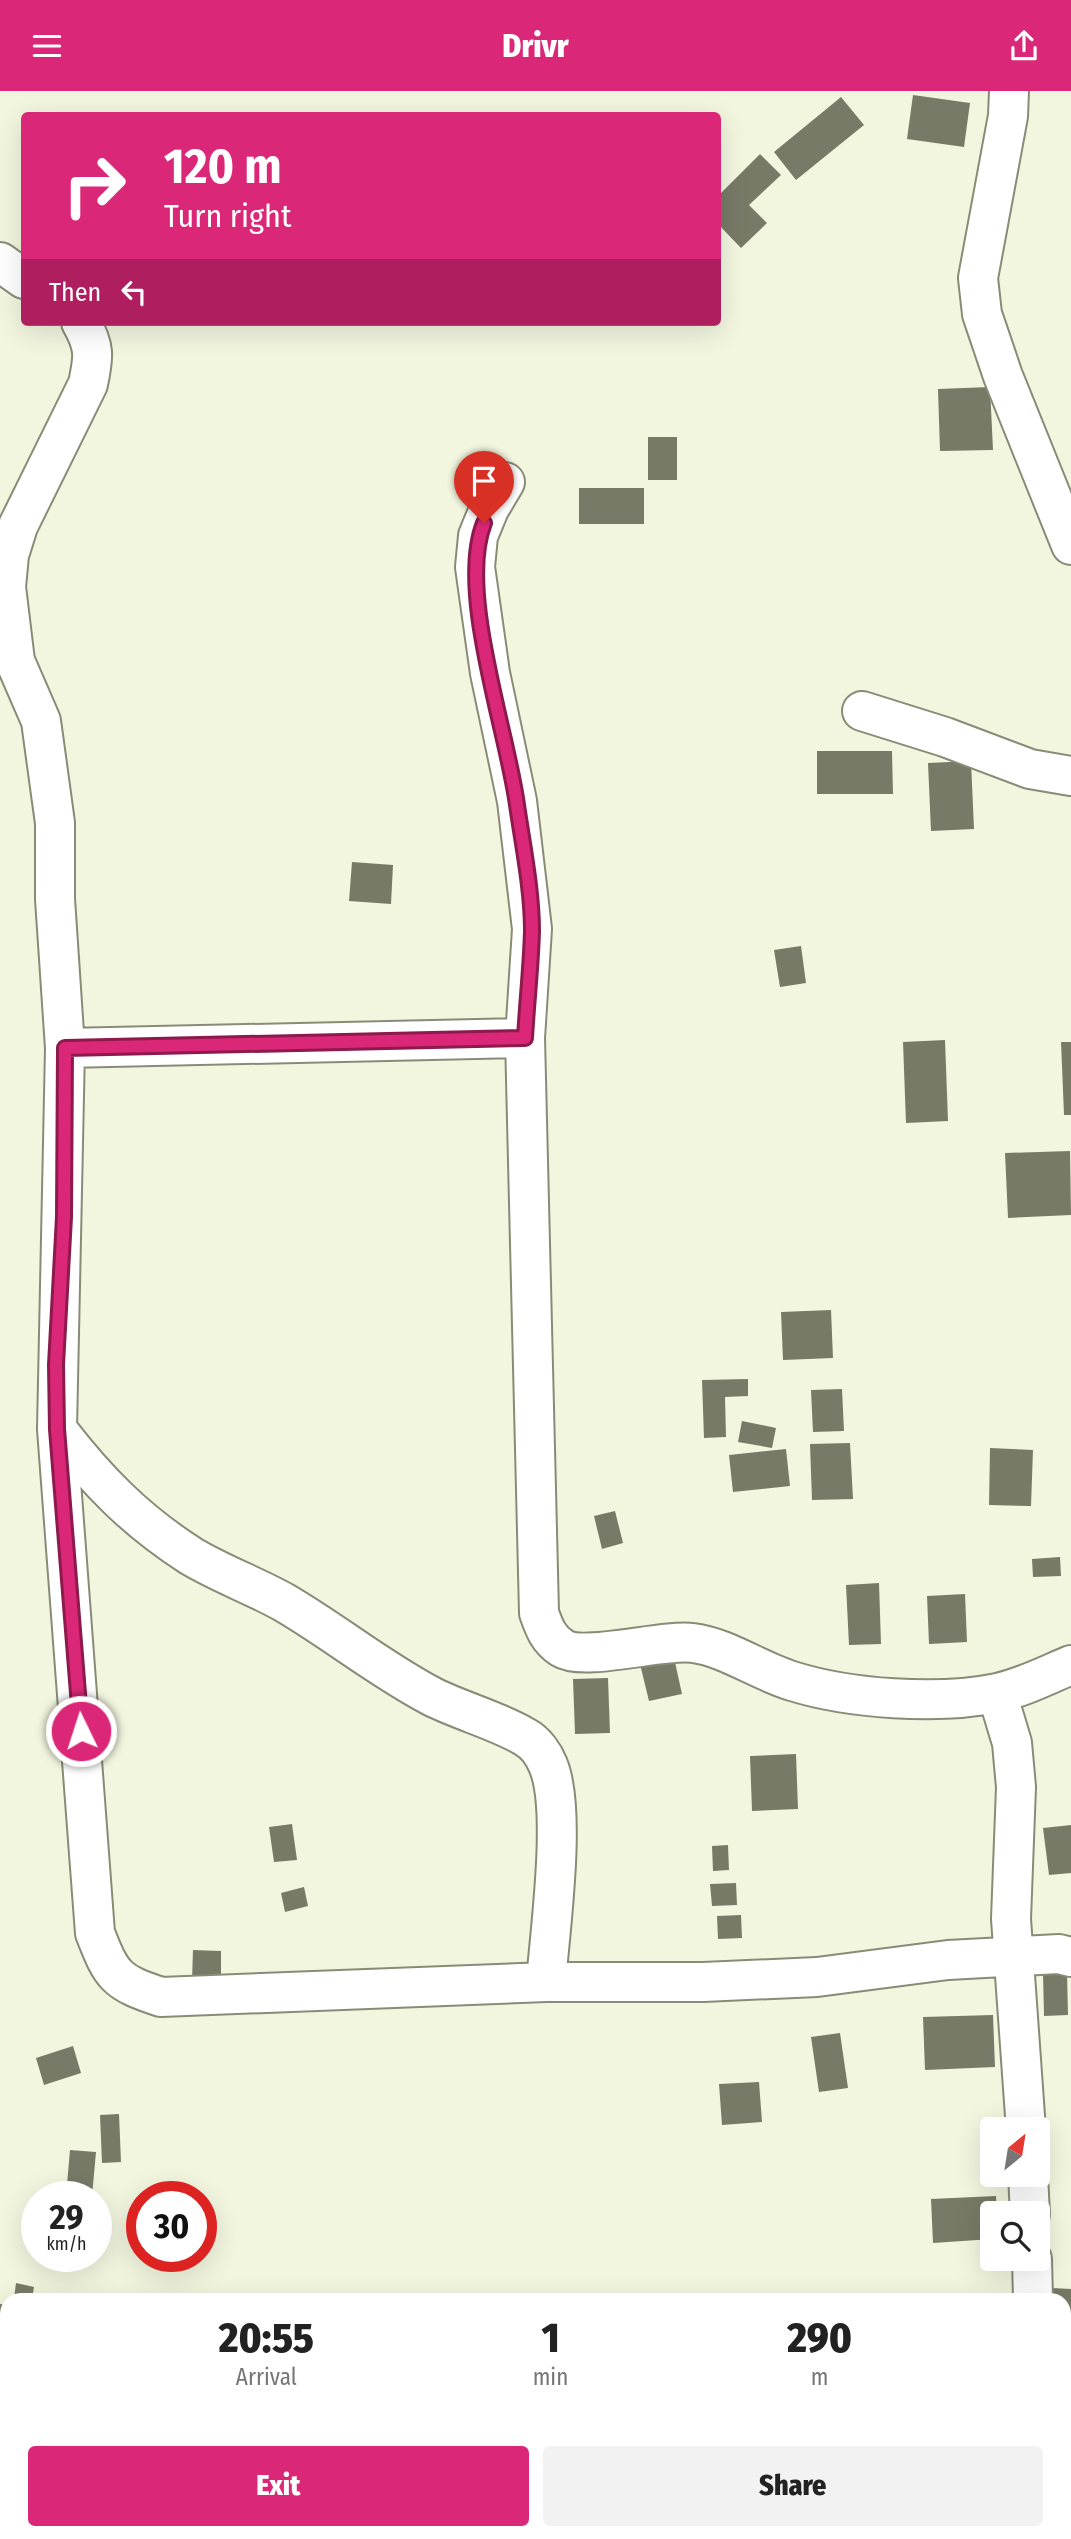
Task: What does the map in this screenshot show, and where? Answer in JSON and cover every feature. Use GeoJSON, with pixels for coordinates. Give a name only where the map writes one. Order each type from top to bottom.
{"type":"FeatureCollection","features":[{"type":"Feature","properties":{"kind":"street"},"geometry":{"type":"LineString","coordinates":[[1009,91],[1008,116],[978,278],[982,314],[1003,376],[1071,545]]}},
{"type":"Feature","properties":{"kind":"street"},"geometry":{"type":"LineString","coordinates":[[0,262],[21,277]]}},
{"type":"Feature","properties":{"kind":"street"},"geometry":{"type":"LineString","coordinates":[[82,326],[92,342],[93,359],[88,384],[18,526],[9,555],[6,587],[7,656],[41,721],[50,769],[65,1048],[64,1217],[56,1365],[57,1429],[95,1933],[109,1968],[128,1986],[161,1997],[546,1982],[703,1982],[792,1978],[1013,1957],[1059,1954],[1071,1957]]}},
{"type":"Feature","properties":{"kind":"street"},"geometry":{"type":"LineString","coordinates":[[505,482],[489,509],[478,536],[475,567],[490,673],[517,801],[532,929],[525,1038],[539,1613],[546,1633],[565,1650],[585,1652],[692,1643],[722,1651],[756,1669],[795,1682],[879,1698],[997,1693],[1071,1665]]}},
{"type":"Feature","properties":{"kind":"street"},"geometry":{"type":"LineString","coordinates":[[862,711],[945,737],[1030,769],[1071,776]]}},
{"type":"Feature","properties":{"kind":"street"},"geometry":{"type":"LineString","coordinates":[[65,1048],[525,1038]]}},
{"type":"Feature","properties":{"kind":"street"},"geometry":{"type":"LineString","coordinates":[[57,1429],[95,1478],[141,1521],[193,1557],[283,1602],[355,1646],[404,1682],[444,1703],[526,1737],[540,1750],[549,1767],[554,1787],[555,1873],[546,1982]]}},
{"type":"Feature","properties":{"kind":"street"},"geometry":{"type":"LineString","coordinates":[[997,1693],[1012,1743],[1016,1787],[1012,1855],[1013,1957],[1025,2117]]}},
{"type":"Feature","properties":{"kind":"street"},"geometry":{"type":"LineString","coordinates":[[1032,2271],[1033,2293]]}},
{"type":"Feature","properties":{"kind":"building"},"geometry":{"type":"Polygon","coordinates":[[[913,95],[970,103],[964,147],[907,139],[913,95]]]}},
{"type":"Feature","properties":{"kind":"building"},"geometry":{"type":"Polygon","coordinates":[[[841,97],[864,125],[796,180],[774,152],[841,97]]]}},
{"type":"Feature","properties":{"kind":"building"},"geometry":{"type":"Polygon","coordinates":[[[760,154],[781,175],[749,205],[767,223],[741,248],[721,227],[721,193],[760,154]]]}},
{"type":"Feature","properties":{"kind":"building"},"geometry":{"type":"Polygon","coordinates":[[[990,387],[993,450],[940,451],[938,389],[990,387]]]}},
{"type":"Feature","properties":{"kind":"building"},"geometry":{"type":"Polygon","coordinates":[[[648,437],[677,437],[677,480],[648,480],[648,437]]]}},
{"type":"Feature","properties":{"kind":"building"},"geometry":{"type":"Polygon","coordinates":[[[579,488],[644,488],[644,524],[579,524],[579,488]]]}},
{"type":"Feature","properties":{"kind":"building"},"geometry":{"type":"Polygon","coordinates":[[[817,751],[892,751],[893,794],[817,794],[817,751]]]}},
{"type":"Feature","properties":{"kind":"building"},"geometry":{"type":"Polygon","coordinates":[[[971,761],[974,829],[931,831],[928,763],[971,761]]]}},
{"type":"Feature","properties":{"kind":"building"},"geometry":{"type":"Polygon","coordinates":[[[352,862],[393,865],[391,904],[349,901],[352,862]]]}},
{"type":"Feature","properties":{"kind":"building"},"geometry":{"type":"Polygon","coordinates":[[[801,946],[806,983],[780,987],[774,950],[801,946]]]}},
{"type":"Feature","properties":{"kind":"building"},"geometry":{"type":"Polygon","coordinates":[[[945,1040],[948,1121],[906,1123],[903,1042],[945,1040]]]}},
{"type":"Feature","properties":{"kind":"building"},"geometry":{"type":"Polygon","coordinates":[[[1061,1042],[1071,1042],[1071,1115],[1064,1115],[1061,1042]]]}},
{"type":"Feature","properties":{"kind":"building"},"geometry":{"type":"Polygon","coordinates":[[[1070,1151],[1071,1215],[1008,1218],[1005,1153],[1070,1151]]]}},
{"type":"Feature","properties":{"kind":"building"},"geometry":{"type":"Polygon","coordinates":[[[831,1310],[833,1358],[783,1360],[781,1312],[831,1310]]]}},
{"type":"Feature","properties":{"kind":"building"},"geometry":{"type":"Polygon","coordinates":[[[748,1379],[748,1396],[725,1397],[726,1437],[704,1438],[702,1380],[748,1379]]]}},
{"type":"Feature","properties":{"kind":"building"},"geometry":{"type":"Polygon","coordinates":[[[842,1389],[844,1431],[813,1432],[811,1390],[842,1389]]]}},
{"type":"Feature","properties":{"kind":"building"},"geometry":{"type":"Polygon","coordinates":[[[742,1421],[776,1428],[772,1448],[738,1442],[742,1421]]]}},
{"type":"Feature","properties":{"kind":"building"},"geometry":{"type":"Polygon","coordinates":[[[850,1443],[853,1499],[812,1500],[810,1444],[850,1443]]]}},
{"type":"Feature","properties":{"kind":"building"},"geometry":{"type":"Polygon","coordinates":[[[990,1448],[1033,1450],[1031,1506],[989,1505],[990,1448]]]}},
{"type":"Feature","properties":{"kind":"building"},"geometry":{"type":"Polygon","coordinates":[[[786,1449],[790,1486],[733,1492],[729,1455],[786,1449]]]}},
{"type":"Feature","properties":{"kind":"building"},"geometry":{"type":"Polygon","coordinates":[[[615,1511],[623,1543],[602,1549],[594,1516],[615,1511]]]}},
{"type":"Feature","properties":{"kind":"building"},"geometry":{"type":"Polygon","coordinates":[[[1060,1557],[1061,1576],[1033,1577],[1032,1559],[1060,1557]]]}},
{"type":"Feature","properties":{"kind":"building"},"geometry":{"type":"Polygon","coordinates":[[[879,1583],[881,1644],[849,1645],[846,1585],[879,1583]]]}},
{"type":"Feature","properties":{"kind":"building"},"geometry":{"type":"Polygon","coordinates":[[[965,1594],[967,1642],[929,1644],[927,1596],[965,1594]]]}},
{"type":"Feature","properties":{"kind":"building"},"geometry":{"type":"Polygon","coordinates":[[[673,1653],[682,1694],[649,1701],[639,1660],[673,1653]]]}},
{"type":"Feature","properties":{"kind":"building"},"geometry":{"type":"Polygon","coordinates":[[[608,1678],[610,1733],[575,1734],[573,1679],[608,1678]]]}},
{"type":"Feature","properties":{"kind":"building"},"geometry":{"type":"Polygon","coordinates":[[[796,1754],[798,1809],[752,1811],[750,1756],[796,1754]]]}},
{"type":"Feature","properties":{"kind":"building"},"geometry":{"type":"Polygon","coordinates":[[[292,1824],[297,1860],[274,1862],[269,1827],[292,1824]]]}},
{"type":"Feature","properties":{"kind":"building"},"geometry":{"type":"Polygon","coordinates":[[[1071,1825],[1071,1873],[1049,1875],[1043,1828],[1071,1825]]]}},
{"type":"Feature","properties":{"kind":"building"},"geometry":{"type":"Polygon","coordinates":[[[728,1845],[729,1870],[713,1871],[712,1846],[728,1845]]]}},
{"type":"Feature","properties":{"kind":"building"},"geometry":{"type":"Polygon","coordinates":[[[736,1883],[737,1905],[712,1906],[710,1884],[736,1883]]]}},
{"type":"Feature","properties":{"kind":"building"},"geometry":{"type":"Polygon","coordinates":[[[304,1887],[308,1906],[285,1912],[281,1893],[304,1887]]]}},
{"type":"Feature","properties":{"kind":"building"},"geometry":{"type":"Polygon","coordinates":[[[741,1915],[742,1938],[718,1939],[717,1916],[741,1915]]]}},
{"type":"Feature","properties":{"kind":"building"},"geometry":{"type":"Polygon","coordinates":[[[193,1950],[221,1951],[221,1981],[192,1980],[193,1950]]]}},
{"type":"Feature","properties":{"kind":"building"},"geometry":{"type":"Polygon","coordinates":[[[1043,1973],[1067,1973],[1068,2015],[1044,2016],[1043,1973]]]}},
{"type":"Feature","properties":{"kind":"building"},"geometry":{"type":"Polygon","coordinates":[[[993,2015],[995,2067],[925,2070],[923,2017],[993,2015]]]}},
{"type":"Feature","properties":{"kind":"building"},"geometry":{"type":"Polygon","coordinates":[[[840,2033],[848,2088],[819,2092],[811,2037],[840,2033]]]}},
{"type":"Feature","properties":{"kind":"building"},"geometry":{"type":"Polygon","coordinates":[[[73,2046],[81,2073],[44,2085],[36,2058],[73,2046]]]}},
{"type":"Feature","properties":{"kind":"building"},"geometry":{"type":"Polygon","coordinates":[[[759,2082],[762,2122],[722,2125],[719,2084],[759,2082]]]}},
{"type":"Feature","properties":{"kind":"building"},"geometry":{"type":"Polygon","coordinates":[[[119,2114],[121,2162],[102,2163],[100,2115],[119,2114]]]}},
{"type":"Feature","properties":{"kind":"building"},"geometry":{"type":"Polygon","coordinates":[[[70,2150],[96,2152],[93,2181],[67,2181],[70,2150]]]}},
{"type":"Feature","properties":{"kind":"building"},"geometry":{"type":"Polygon","coordinates":[[[996,2196],[996,2201],[980,2201],[980,2240],[933,2243],[931,2199],[996,2196]]]}},
{"type":"Feature","properties":{"kind":"building"},"geometry":{"type":"Polygon","coordinates":[[[16,2283],[34,2287],[33,2293],[15,2293],[16,2283]]]}},
{"type":"Feature","properties":{"kind":"building"},"geometry":{"type":"Polygon","coordinates":[[[1052,2288],[1071,2289],[1071,2293],[1052,2293],[1052,2288]]]}},
{"type":"Feature","properties":{"kind":"route"},"geometry":{"type":"LineString","coordinates":[[81,1731],[57,1429],[56,1365],[64,1217],[65,1048],[525,1038],[532,929],[517,801],[479,609],[475,567],[478,536],[484,523]]}}]}
